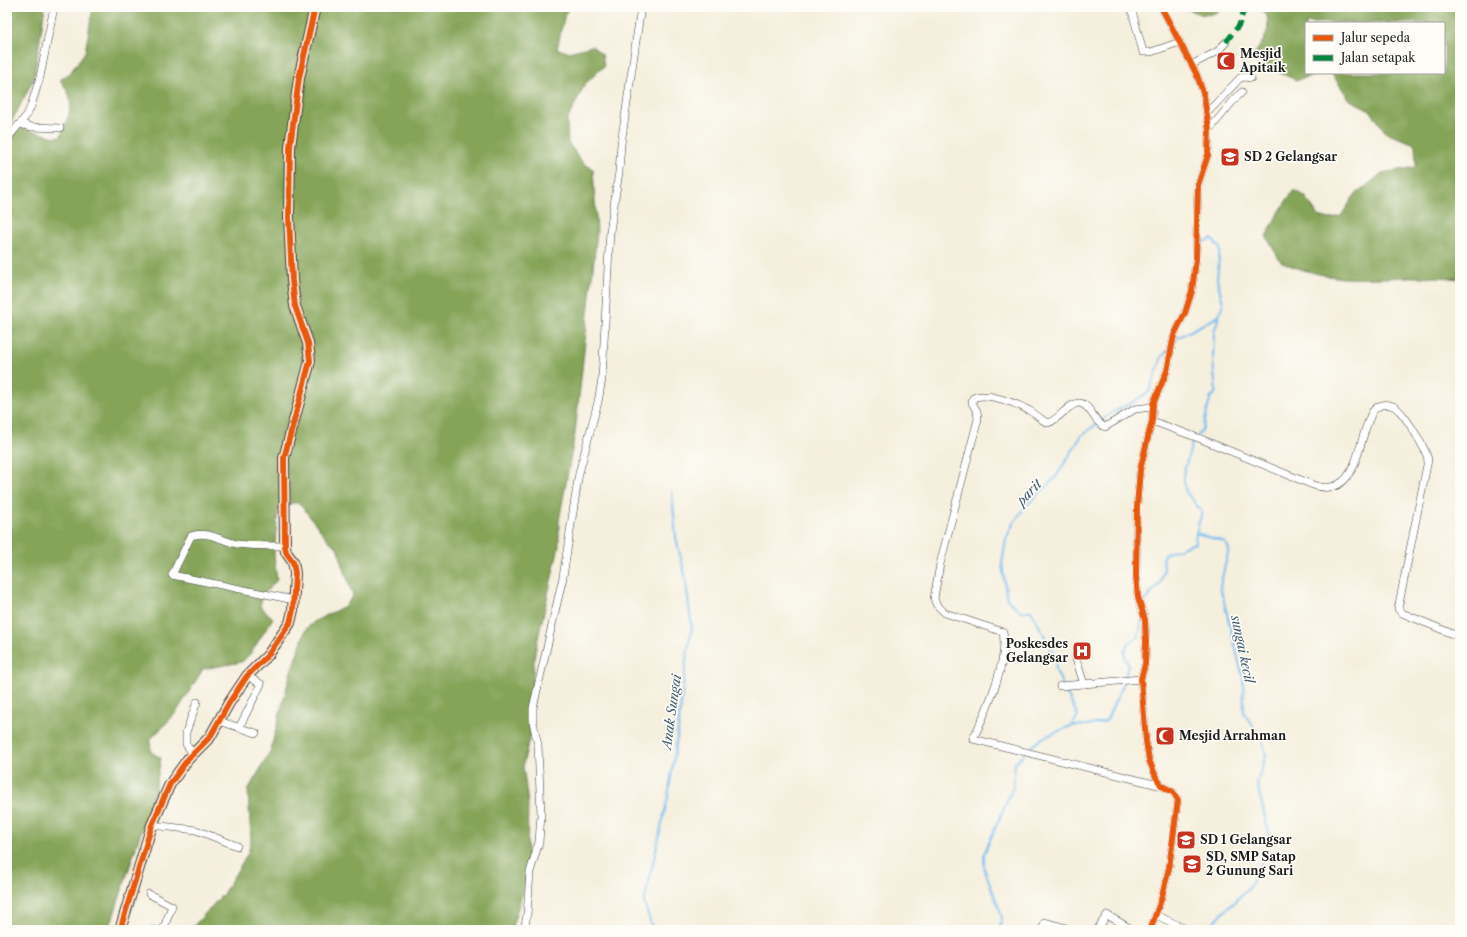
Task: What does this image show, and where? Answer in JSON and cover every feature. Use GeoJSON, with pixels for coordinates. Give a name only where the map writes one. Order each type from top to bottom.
{"type":"FeatureCollection","features":[{"type":"Feature","properties":{"kind":"street"},"geometry":{"type":"LineString","coordinates":[[7,139],[20,124],[31,106],[40,77],[54,7]]}},
{"type":"Feature","properties":{"kind":"street"},"geometry":{"type":"LineString","coordinates":[[120,930],[152,825],[170,784],[193,754],[207,740],[247,676],[268,656],[290,623],[294,600],[294,568],[286,552],[285,546],[284,458],[310,361],[308,343],[295,306],[292,280],[289,217],[290,147],[299,78],[315,7]]}},
{"type":"Feature","properties":{"kind":"street"},"geometry":{"type":"LineString","coordinates":[[524,930],[527,915],[530,872],[539,842],[542,815],[538,745],[533,722],[533,708],[563,577],[579,474],[598,402],[602,380],[610,231],[641,7]]}},
{"type":"Feature","properties":{"kind":"street"},"geometry":{"type":"LineString","coordinates":[[1161,7],[1193,64],[1202,90],[1208,121],[1208,155],[1198,185],[1196,259],[1192,291],[1185,313],[1174,335],[1167,371],[1152,407],[1152,421],[1140,470],[1137,506],[1136,576],[1145,620],[1146,658],[1141,679],[1148,754],[1153,770],[1162,786]]}},
{"type":"Feature","properties":{"kind":"street"},"geometry":{"type":"LineString","coordinates":[[1132,11],[1143,52],[1151,52],[1180,42]]}},
{"type":"Feature","properties":{"kind":"street"},"geometry":{"type":"LineString","coordinates":[[1193,64],[1218,50],[1226,42]]}},
{"type":"Feature","properties":{"kind":"street"},"geometry":{"type":"LineString","coordinates":[[1208,121],[1240,78],[1244,76],[1251,78]]}},
{"type":"Feature","properties":{"kind":"street"},"geometry":{"type":"LineString","coordinates":[[1208,121],[1242,92]]}},
{"type":"Feature","properties":{"kind":"street"},"geometry":{"type":"LineString","coordinates":[[20,124],[32,127],[60,128]]}},
{"type":"Feature","properties":{"kind":"street"},"geometry":{"type":"LineString","coordinates":[[1151,927],[1161,900],[1169,868],[1178,800],[1173,792],[1162,786],[973,739],[984,716],[1000,670],[1004,648],[1003,632],[945,613],[936,604],[934,598],[937,575],[978,417],[977,411],[972,403],[973,398],[985,397],[1009,401],[1024,408],[1048,423],[1074,404],[1080,404],[1086,407],[1099,423],[1108,426],[1134,409],[1152,407]]}},
{"type":"Feature","properties":{"kind":"street"},"geometry":{"type":"LineString","coordinates":[[1152,421],[1201,439],[1322,488],[1332,487],[1344,480],[1350,473],[1373,411],[1382,405],[1390,405],[1395,408],[1424,448],[1428,460],[1398,609],[1402,613],[1460,637]]}},
{"type":"Feature","properties":{"kind":"street"},"geometry":{"type":"LineString","coordinates":[[285,546],[236,544],[210,535],[197,534],[191,536],[172,575],[294,600]]}},
{"type":"Feature","properties":{"kind":"street"},"geometry":{"type":"LineString","coordinates":[[1076,659],[1084,684]]}},
{"type":"Feature","properties":{"kind":"street"},"geometry":{"type":"LineString","coordinates":[[239,728],[261,684],[247,676]]}},
{"type":"Feature","properties":{"kind":"street"},"geometry":{"type":"LineString","coordinates":[[1060,686],[1141,679]]}},
{"type":"Feature","properties":{"kind":"street"},"geometry":{"type":"LineString","coordinates":[[193,754],[186,744],[186,732],[197,702]]}},
{"type":"Feature","properties":{"kind":"street"},"geometry":{"type":"LineString","coordinates":[[219,721],[256,733]]}},
{"type":"Feature","properties":{"kind":"street"},"geometry":{"type":"LineString","coordinates":[[152,825],[196,830],[237,846]]}},
{"type":"Feature","properties":{"kind":"street"},"geometry":{"type":"LineString","coordinates":[[149,894],[172,906],[163,930]]}},
{"type":"Feature","properties":{"kind":"street"},"geometry":{"type":"LineString","coordinates":[[1097,930],[1107,915],[1133,930]]}},
{"type":"Feature","properties":{"kind":"street"},"geometry":{"type":"LineString","coordinates":[[1156,915],[1188,930]]}},
{"type":"Feature","properties":{"kind":"street"},"geometry":{"type":"LineString","coordinates":[[1042,930],[1045,922],[1073,930]]}},
{"type":"Feature","properties":{"kind":"green space"},"geometry":{"type":"Polygon","coordinates":[[[7,7],[45,7],[34,78],[10,125],[55,137],[61,136],[70,107],[69,95],[60,80],[70,73],[85,52],[93,7],[570,7],[565,14],[557,49],[568,52],[592,46],[602,54],[604,66],[585,84],[567,120],[568,143],[583,163],[593,169],[597,232],[575,434],[559,521],[559,546],[535,652],[529,716],[533,722],[523,765],[528,803],[527,871],[526,882],[511,930],[190,930],[223,894],[248,853],[251,840],[248,790],[270,752],[291,671],[306,629],[315,621],[345,606],[353,596],[337,547],[329,541],[299,503],[292,503],[278,510],[274,555],[277,580],[263,595],[260,606],[273,618],[251,653],[242,662],[203,669],[176,713],[150,740],[151,752],[161,758],[156,786],[109,930],[7,930],[7,7]]]}},
{"type":"Feature","properties":{"kind":"green space"},"geometry":{"type":"Polygon","coordinates":[[[1184,7],[1224,7],[1214,13],[1199,14],[1184,7]]]}},
{"type":"Feature","properties":{"kind":"green space"},"geometry":{"type":"Polygon","coordinates":[[[1254,7],[1460,7],[1460,279],[1431,277],[1343,278],[1319,274],[1281,262],[1266,236],[1294,190],[1305,196],[1318,216],[1330,219],[1341,216],[1354,196],[1382,173],[1416,167],[1415,144],[1386,133],[1370,110],[1350,100],[1332,74],[1445,74],[1445,22],[1305,22],[1305,74],[1320,74],[1296,80],[1266,67],[1254,55],[1266,36],[1268,20],[1266,13],[1254,7]]]}},
{"type":"Feature","properties":{"kind":"waterway"},"geometry":{"type":"LineString","coordinates":[[1143,603],[1160,583],[1164,569],[1163,555],[1195,543],[1196,533],[1202,512],[1186,492],[1183,475],[1192,443],[1203,429],[1210,399],[1216,392],[1213,362],[1214,332],[1223,303],[1217,279],[1220,248],[1212,239],[1199,243]]}},
{"type":"Feature","properties":{"kind":"waterway","name":"parit"},"geometry":{"type":"LineString","coordinates":[[1175,341],[1179,337],[1219,316]]}},
{"type":"Feature","properties":{"kind":"waterway","name":"parit"},"geometry":{"type":"LineString","coordinates":[[1071,726],[1078,716],[1056,671],[1055,655],[1031,611],[1020,611],[1007,599],[1002,564],[1006,539],[1014,522],[1025,507],[1056,477],[1082,435],[1113,412],[1149,392],[1162,357],[1169,349]]}},
{"type":"Feature","properties":{"kind":"waterway","name":"Anak Sungai"},"geometry":{"type":"LineString","coordinates":[[653,930],[644,903],[668,797],[677,738],[687,653],[692,629],[685,575],[676,538],[672,493]]}},
{"type":"Feature","properties":{"kind":"waterway","name":"sungai kecil"},"geometry":{"type":"LineString","coordinates":[[1196,533],[1225,542],[1229,549],[1220,586],[1243,678],[1244,713],[1261,737],[1266,755],[1257,783],[1269,834],[1268,848],[1250,887],[1205,930]]}},
{"type":"Feature","properties":{"kind":"waterway"},"geometry":{"type":"LineString","coordinates":[[1125,679],[1128,665],[1124,653],[1128,644],[1138,637],[1142,621]]}},
{"type":"Feature","properties":{"kind":"waterway"},"geometry":{"type":"LineString","coordinates":[[1028,750],[1042,738],[1071,726],[1091,725],[1106,721],[1124,683]]}},
{"type":"Feature","properties":{"kind":"waterway"},"geometry":{"type":"LineString","coordinates":[[999,930],[1002,916],[984,868],[984,854],[1013,787],[1015,763],[1025,753]]}},
{"type":"Feature","properties":{"kind":"waterway","name":"sungai kecil"},"geometry":{"type":"LineString","coordinates":[[1144,930],[1170,930]]}},
{"type":"Feature","properties":{"kind":"marked path"},"geometry":{"type":"LineString","coordinates":[[1226,42],[1239,25],[1245,7]]}},
{"type":"Feature","properties":{"kind":"cycle path"},"geometry":{"type":"LineString","coordinates":[[120,930],[152,825],[170,784],[188,759],[210,737],[229,703],[247,676],[268,655],[290,623],[293,610],[295,573],[293,562],[286,552],[285,546],[284,458],[310,361],[308,343],[295,306],[292,280],[289,217],[290,147],[299,78],[315,7]]}},
{"type":"Feature","properties":{"kind":"cycle path"},"geometry":{"type":"LineString","coordinates":[[1150,930],[1161,900],[1169,868],[1178,800],[1173,792],[1162,786],[1156,777],[1149,760],[1146,741],[1141,679],[1145,664],[1146,642],[1145,620],[1138,597],[1136,576],[1137,506],[1140,470],[1152,421],[1153,404],[1167,371],[1174,335],[1185,313],[1192,291],[1196,259],[1198,185],[1208,155],[1209,130],[1204,96],[1197,75],[1161,7]]}},
{"type":"Feature","properties":{"kind":"place","name":"Mesjid Apitaik"},"geometry":{"type":"Point","coordinates":[1226,61]}},
{"type":"Feature","properties":{"kind":"place","name":"SD 2 Gelangsar"},"geometry":{"type":"Point","coordinates":[1230,157]}},
{"type":"Feature","properties":{"kind":"place","name":"Poskesdes Gelangsar"},"geometry":{"type":"Point","coordinates":[1082,651]}},
{"type":"Feature","properties":{"kind":"place","name":"Mesjid Arrahman"},"geometry":{"type":"Point","coordinates":[1165,736]}},
{"type":"Feature","properties":{"kind":"place","name":"SD 1 Gelangsar"},"geometry":{"type":"Point","coordinates":[1186,840]}},
{"type":"Feature","properties":{"kind":"place","name":"SD, SMP Satap 2 Gunung Sari"},"geometry":{"type":"Point","coordinates":[1192,864]}}]}
